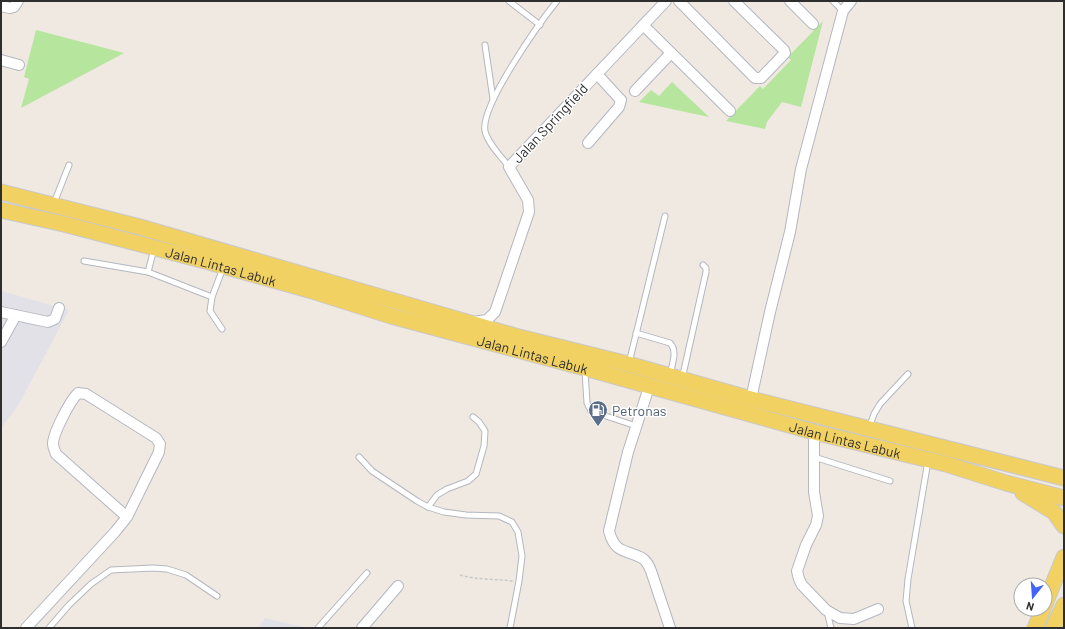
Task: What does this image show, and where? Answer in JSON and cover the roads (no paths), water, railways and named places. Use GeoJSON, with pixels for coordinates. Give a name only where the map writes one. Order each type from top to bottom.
{"type":"FeatureCollection","features":[{"type":"Feature","properties":{"kind":"main road","name":"Jalan Lintas Labuk"},"geometry":{"type":"LineString","coordinates":[[1,192],[54,204],[140,227],[515,336],[628,364],[751,399],[1061,477]]}},
{"type":"Feature","properties":{"kind":"main road","name":"Jalan Lintas Labuk"},"geometry":{"type":"LineString","coordinates":[[1,210],[15,212],[224,266],[309,290],[391,316],[814,432],[946,464],[1006,483],[1064,498]]}},
{"type":"Feature","properties":{"kind":"main road"},"geometry":{"type":"LineString","coordinates":[[140,227],[192,248],[305,282],[308,284],[309,290]]}},
{"type":"Feature","properties":{"kind":"main road"},"geometry":{"type":"LineString","coordinates":[[1006,483],[1047,506],[1057,515],[1064,526]]}},
{"type":"Feature","properties":{"kind":"main road"},"geometry":{"type":"LineString","coordinates":[[1053,584],[1064,557]]}},
{"type":"Feature","properties":{"kind":"main road"},"geometry":{"type":"LineString","coordinates":[[1053,628],[1064,605]]}},
{"type":"Feature","properties":{"kind":"main road"},"geometry":{"type":"LineString","coordinates":[[1035,628],[1040,617]]}},
{"type":"Feature","properties":{"kind":"street"},"geometry":{"type":"LineString","coordinates":[[1,6],[10,8],[14,7],[18,1]]}},
{"type":"Feature","properties":{"kind":"street","name":"Jalan Springfield"},"geometry":{"type":"LineString","coordinates":[[495,312],[529,212],[528,200],[509,167],[666,1]]}},
{"type":"Feature","properties":{"kind":"street"},"geometry":{"type":"LineString","coordinates":[[679,1],[756,78],[761,78],[785,53],[784,50],[734,1]]}},
{"type":"Feature","properties":{"kind":"street"},"geometry":{"type":"LineString","coordinates":[[790,1],[813,24]]}},
{"type":"Feature","properties":{"kind":"street"},"geometry":{"type":"LineString","coordinates":[[751,399],[770,312],[790,232],[801,169],[843,11],[851,1]]}},
{"type":"Feature","properties":{"kind":"street"},"geometry":{"type":"LineString","coordinates":[[643,25],[730,111]]}},
{"type":"Feature","properties":{"kind":"street"},"geometry":{"type":"LineString","coordinates":[[635,91],[671,53]]}},
{"type":"Feature","properties":{"kind":"street"},"geometry":{"type":"LineString","coordinates":[[1,60],[18,65]]}},
{"type":"Feature","properties":{"kind":"street"},"geometry":{"type":"LineString","coordinates":[[588,142],[621,104],[621,100],[597,74]]}},
{"type":"Feature","properties":{"kind":"street"},"geometry":{"type":"LineString","coordinates":[[1,312],[48,322],[55,319],[59,308]]}},
{"type":"Feature","properties":{"kind":"street"},"geometry":{"type":"LineString","coordinates":[[467,322],[487,320],[495,312]]}},
{"type":"Feature","properties":{"kind":"street"},"geometry":{"type":"LineString","coordinates":[[495,312],[496,320],[501,328],[515,336]]}},
{"type":"Feature","properties":{"kind":"street"},"geometry":{"type":"LineString","coordinates":[[1,342],[16,315]]}},
{"type":"Feature","properties":{"kind":"street"},"geometry":{"type":"LineString","coordinates":[[649,387],[628,452],[609,531],[616,546],[625,552],[643,558],[648,563],[670,628]]}},
{"type":"Feature","properties":{"kind":"street"},"geometry":{"type":"LineString","coordinates":[[26,628],[115,532],[127,516],[159,452],[160,444],[156,438],[86,394],[78,393],[73,398],[55,434],[53,445],[56,454],[127,516]]}},
{"type":"Feature","properties":{"kind":"street"},"geometry":{"type":"LineString","coordinates":[[814,432],[814,492],[818,516],[816,525],[806,545],[797,571],[799,579],[826,610],[840,618],[854,619],[878,608]]}},
{"type":"Feature","properties":{"kind":"street"},"geometry":{"type":"LineString","coordinates":[[362,628],[398,586]]}},
{"type":"Feature","properties":{"kind":"lane"},"geometry":{"type":"LineString","coordinates":[[509,1],[540,24]]}},
{"type":"Feature","properties":{"kind":"lane"},"geometry":{"type":"LineString","coordinates":[[509,167],[488,138],[485,130],[485,124],[493,99],[521,52],[557,1]]}},
{"type":"Feature","properties":{"kind":"lane"},"geometry":{"type":"LineString","coordinates":[[833,1],[843,11]]}},
{"type":"Feature","properties":{"kind":"lane"},"geometry":{"type":"LineString","coordinates":[[485,45],[493,99]]}},
{"type":"Feature","properties":{"kind":"lane"},"geometry":{"type":"LineString","coordinates":[[54,204],[69,165]]}},
{"type":"Feature","properties":{"kind":"lane"},"geometry":{"type":"LineString","coordinates":[[628,364],[665,216]]}},
{"type":"Feature","properties":{"kind":"lane"},"geometry":{"type":"LineString","coordinates":[[148,272],[154,248]]}},
{"type":"Feature","properties":{"kind":"lane"},"geometry":{"type":"LineString","coordinates":[[84,260],[148,272],[212,297]]}},
{"type":"Feature","properties":{"kind":"lane"},"geometry":{"type":"LineString","coordinates":[[676,378],[706,272],[706,268],[703,265]]}},
{"type":"Feature","properties":{"kind":"lane"},"geometry":{"type":"LineString","coordinates":[[222,329],[210,311],[212,297],[224,266]]}},
{"type":"Feature","properties":{"kind":"lane"},"geometry":{"type":"LineString","coordinates":[[636,333],[670,342],[673,346],[676,378]]}},
{"type":"Feature","properties":{"kind":"lane"},"geometry":{"type":"LineString","coordinates":[[585,368],[587,403],[591,411],[636,426]]}},
{"type":"Feature","properties":{"kind":"lane"},"geometry":{"type":"LineString","coordinates":[[869,429],[874,414],[880,404],[908,374]]}},
{"type":"Feature","properties":{"kind":"lane"},"geometry":{"type":"LineString","coordinates":[[428,507],[437,495],[447,489],[468,481],[476,474],[484,446],[485,431],[479,422],[473,417]]}},
{"type":"Feature","properties":{"kind":"lane"},"geometry":{"type":"LineString","coordinates":[[359,457],[372,471],[428,507],[444,512],[466,515],[499,516],[512,522],[518,532],[522,556],[510,628]]}},
{"type":"Feature","properties":{"kind":"lane"},"geometry":{"type":"LineString","coordinates":[[814,457],[890,480]]}},
{"type":"Feature","properties":{"kind":"lane"},"geometry":{"type":"LineString","coordinates":[[912,628],[906,601],[908,579],[929,460]]}},
{"type":"Feature","properties":{"kind":"lane"},"geometry":{"type":"LineString","coordinates":[[49,628],[69,605],[91,584],[111,570],[153,568],[167,569],[186,575],[217,596]]}},
{"type":"Feature","properties":{"kind":"lane"},"geometry":{"type":"LineString","coordinates":[[318,628],[367,573]]}},
{"type":"Feature","properties":{"kind":"lane"},"geometry":{"type":"LineString","coordinates":[[826,610],[832,628]]}},
{"type":"Feature","properties":{"kind":"place","name":"Petronas"},"geometry":{"type":"Point","coordinates":[598,427]}}]}
